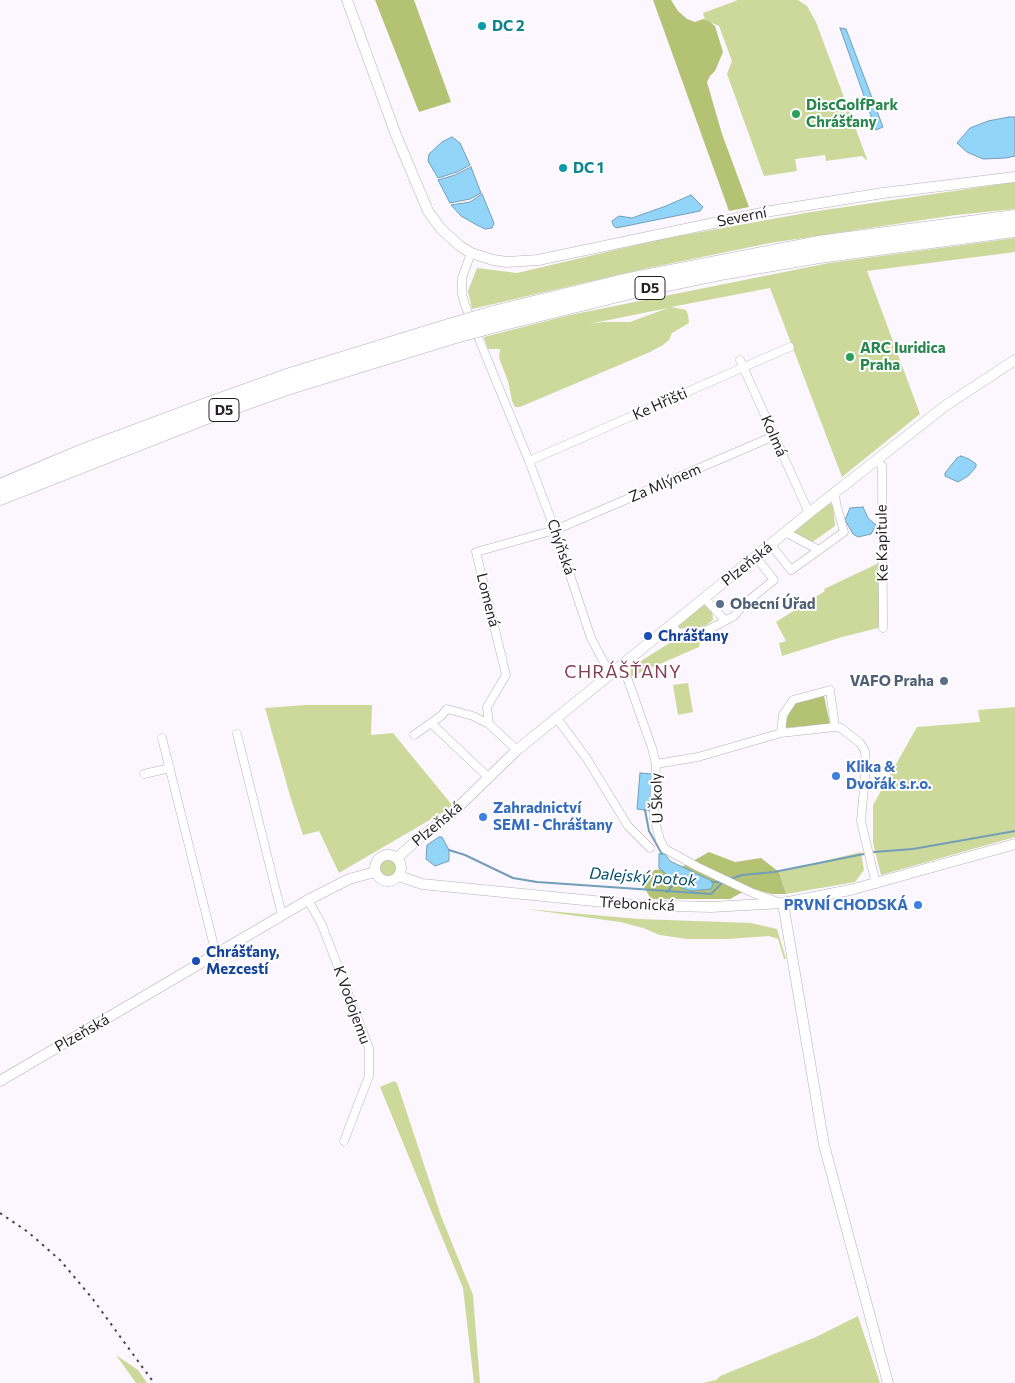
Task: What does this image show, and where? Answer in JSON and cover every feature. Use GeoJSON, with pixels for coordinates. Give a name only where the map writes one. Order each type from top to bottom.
{"type":"FeatureCollection","features":[{"type":"Feature","properties":{"kind":"highway","name":"D5"},"geometry":{"type":"LineString","coordinates":[[0,486],[206,404],[296,373],[495,319],[628,280],[818,243],[1015,217]]}},
{"type":"Feature","properties":{"kind":"highway","name":"D5"},"geometry":{"type":"LineString","coordinates":[[495,319],[734,270],[819,256],[1015,230]]}},
{"type":"Feature","properties":{"kind":"highway","name":"D5"},"geometry":{"type":"LineString","coordinates":[[0,498],[218,412],[451,331]]}},
{"type":"Feature","properties":{"kind":"street","name":"Severní"},"geometry":{"type":"LineString","coordinates":[[347,0],[396,135],[428,211],[441,229],[460,246],[472,253],[493,260],[507,262],[538,260],[771,211],[883,193],[1015,177]]}},
{"type":"Feature","properties":{"kind":"street","name":"Chýňská"},"geometry":{"type":"LineString","coordinates":[[472,253],[462,278],[462,294],[465,305],[529,461],[555,530],[591,638],[610,674]]}},
{"type":"Feature","properties":{"kind":"street","name":"Ke Hřišti"},"geometry":{"type":"LineString","coordinates":[[529,461],[742,363],[790,347]]}},
{"type":"Feature","properties":{"kind":"street","name":"Plzeňská"},"geometry":{"type":"LineString","coordinates":[[0,1081],[308,900],[350,879],[375,872],[376,863],[381,857],[390,855],[397,858],[451,814],[517,750],[556,717],[785,532],[944,406],[1015,360]]}},
{"type":"Feature","properties":{"kind":"street","name":"Kolmá"},"geometry":{"type":"LineString","coordinates":[[742,363],[809,513]]}},
{"type":"Feature","properties":{"kind":"street","name":"Za Mlýnem"},"geometry":{"type":"LineString","coordinates":[[555,530],[774,436]]}},
{"type":"Feature","properties":{"kind":"street","name":"Ke Kapitule"},"geometry":{"type":"LineString","coordinates":[[876,460],[882,466],[883,628]]}},
{"type":"Feature","properties":{"kind":"street"},"geometry":{"type":"LineString","coordinates":[[771,544],[791,570],[844,532],[835,492]]}},
{"type":"Feature","properties":{"kind":"street","name":"Lomená"},"geometry":{"type":"LineString","coordinates":[[490,724],[486,707],[506,675],[476,552],[555,530]]}},
{"type":"Feature","properties":{"kind":"street"},"geometry":{"type":"LineString","coordinates":[[785,532],[819,550]]}},
{"type":"Feature","properties":{"kind":"street"},"geometry":{"type":"LineString","coordinates":[[673,624],[677,633],[708,630],[734,616],[744,604],[774,580],[756,557]]}},
{"type":"Feature","properties":{"kind":"street"},"geometry":{"type":"LineString","coordinates":[[704,598],[725,620]]}},
{"type":"Feature","properties":{"kind":"street","name":"U Školy"},"geometry":{"type":"LineString","coordinates":[[628,680],[656,764],[654,818],[660,840],[665,849],[753,893],[783,903]]}},
{"type":"Feature","properties":{"kind":"street"},"geometry":{"type":"LineString","coordinates":[[781,733],[783,715],[793,700],[830,690],[835,727]]}},
{"type":"Feature","properties":{"kind":"street"},"geometry":{"type":"LineString","coordinates":[[414,735],[447,709],[473,716],[490,724],[517,750]]}},
{"type":"Feature","properties":{"kind":"street"},"geometry":{"type":"LineString","coordinates":[[556,717],[587,759],[628,826],[650,848]]}},
{"type":"Feature","properties":{"kind":"street"},"geometry":{"type":"LineString","coordinates":[[431,723],[488,778]]}},
{"type":"Feature","properties":{"kind":"street"},"geometry":{"type":"LineString","coordinates":[[656,764],[698,757],[781,733],[835,727],[844,730],[860,743],[865,751],[866,766],[861,821],[876,884]]}},
{"type":"Feature","properties":{"kind":"street"},"geometry":{"type":"LineString","coordinates":[[238,734],[282,915]]}},
{"type":"Feature","properties":{"kind":"street"},"geometry":{"type":"LineString","coordinates":[[162,738],[216,954]]}},
{"type":"Feature","properties":{"kind":"street"},"geometry":{"type":"LineString","coordinates":[[144,774],[170,768]]}},
{"type":"Feature","properties":{"kind":"street","name":"Třebonická"},"geometry":{"type":"LineString","coordinates":[[399,876],[430,885],[634,905],[711,907],[783,903],[826,896],[876,884],[1015,844]]}},
{"type":"Feature","properties":{"kind":"street"},"geometry":{"type":"LineString","coordinates":[[375,872],[380,879],[388,882],[392,881],[399,876],[401,867],[397,858]]}},
{"type":"Feature","properties":{"kind":"street","name":"K Vodojemu"},"geometry":{"type":"LineString","coordinates":[[308,900],[322,925],[369,1048],[369,1076],[344,1141]]}},
{"type":"Feature","properties":{"kind":"street"},"geometry":{"type":"LineString","coordinates":[[783,903],[824,1144],[888,1383]]}},
{"type":"Feature","properties":{"kind":"green space"},"geometry":{"type":"Polygon","coordinates":[[[375,0],[414,0],[451,102],[419,112],[375,0]]]}},
{"type":"Feature","properties":{"kind":"green space"},"geometry":{"type":"Polygon","coordinates":[[[653,0],[671,0],[678,11],[687,19],[695,22],[703,19],[715,26],[723,52],[715,71],[707,82],[722,134],[749,207],[729,211],[653,0]]]}},
{"type":"Feature","properties":{"kind":"green space","name":"DiscGolfPark Chrášťany"},"geometry":{"type":"Polygon","coordinates":[[[738,0],[798,0],[807,6],[816,22],[866,160],[862,156],[826,161],[825,155],[795,159],[797,171],[764,176],[727,74],[732,61],[719,26],[705,20],[703,13],[738,0]]]}},
{"type":"Feature","properties":{"kind":"green space"},"geometry":{"type":"Polygon","coordinates":[[[1015,182],[1015,209],[956,215],[770,243],[639,270],[472,309],[468,291],[477,268],[517,273],[662,239],[811,212],[1015,182]]]}},
{"type":"Feature","properties":{"kind":"green space"},"geometry":{"type":"Polygon","coordinates":[[[1015,238],[1015,252],[867,271],[920,414],[842,477],[770,288],[671,307],[686,310],[689,323],[672,333],[669,340],[663,345],[520,407],[515,407],[512,401],[508,381],[499,358],[500,349],[488,349],[484,337],[570,315],[829,263],[1015,238]],[[668,308],[589,324],[604,322],[630,322],[668,308]]]}},
{"type":"Feature","properties":{"kind":"green space"},"geometry":{"type":"Polygon","coordinates":[[[828,503],[833,505],[835,526],[811,543],[793,533],[828,503]]]}},
{"type":"Feature","properties":{"kind":"green space"},"geometry":{"type":"Polygon","coordinates":[[[879,563],[880,622],[878,628],[782,656],[779,643],[786,641],[776,622],[825,591],[824,589],[879,563]]]}},
{"type":"Feature","properties":{"kind":"green space"},"geometry":{"type":"Polygon","coordinates":[[[705,603],[712,611],[713,620],[704,627],[684,632],[678,626],[705,603]]]}},
{"type":"Feature","properties":{"kind":"green space"},"geometry":{"type":"Polygon","coordinates":[[[702,634],[699,647],[630,677],[631,667],[681,636],[702,634]]]}},
{"type":"Feature","properties":{"kind":"green space"},"geometry":{"type":"Polygon","coordinates":[[[688,683],[693,712],[678,715],[673,685],[688,683]]]}},
{"type":"Feature","properties":{"kind":"green space"},"geometry":{"type":"Polygon","coordinates":[[[824,696],[830,724],[783,728],[793,704],[824,696]]]}},
{"type":"Feature","properties":{"kind":"green space"},"geometry":{"type":"Polygon","coordinates":[[[305,705],[372,705],[371,735],[393,733],[452,805],[445,811],[339,873],[319,831],[303,835],[265,708],[305,705]]]}},
{"type":"Feature","properties":{"kind":"green space"},"geometry":{"type":"Polygon","coordinates":[[[1015,707],[1015,837],[881,875],[873,843],[873,805],[917,727],[980,722],[978,710],[1015,707]]]}},
{"type":"Feature","properties":{"kind":"green space"},"geometry":{"type":"Polygon","coordinates":[[[709,852],[735,862],[761,858],[779,872],[786,894],[772,894],[750,888],[730,899],[651,899],[644,887],[654,870],[682,867],[709,852]]]}},
{"type":"Feature","properties":{"kind":"green space"},"geometry":{"type":"Polygon","coordinates":[[[861,852],[864,870],[855,882],[786,894],[779,872],[861,852]]]}},
{"type":"Feature","properties":{"kind":"green space"},"geometry":{"type":"Polygon","coordinates":[[[388,859],[394,862],[397,868],[394,874],[388,877],[382,874],[379,868],[382,862],[388,859]]]}},
{"type":"Feature","properties":{"kind":"green space"},"geometry":{"type":"Polygon","coordinates":[[[526,909],[639,919],[751,923],[777,929],[786,959],[784,959],[778,939],[769,936],[729,939],[687,939],[660,935],[620,922],[526,909]]]}},
{"type":"Feature","properties":{"kind":"green space"},"geometry":{"type":"Polygon","coordinates":[[[394,1081],[397,1083],[441,1216],[473,1295],[480,1383],[474,1383],[463,1288],[380,1087],[394,1081]]]}},
{"type":"Feature","properties":{"kind":"green space"},"geometry":{"type":"Polygon","coordinates":[[[858,1316],[880,1383],[703,1383],[716,1380],[720,1376],[816,1337],[858,1316]]]}},
{"type":"Feature","properties":{"kind":"green space"},"geometry":{"type":"Polygon","coordinates":[[[116,1355],[138,1370],[147,1383],[136,1383],[116,1355]]]}},
{"type":"Feature","properties":{"kind":"water"},"geometry":{"type":"Polygon","coordinates":[[[840,28],[846,29],[883,127],[876,130],[840,28]]]}},
{"type":"Feature","properties":{"kind":"water"},"geometry":{"type":"Polygon","coordinates":[[[1015,117],[1015,156],[983,159],[967,152],[957,143],[970,128],[988,121],[1015,117]]]}},
{"type":"Feature","properties":{"kind":"water"},"geometry":{"type":"Polygon","coordinates":[[[452,137],[460,143],[470,165],[457,172],[438,178],[428,161],[429,154],[442,142],[452,137]]]}},
{"type":"Feature","properties":{"kind":"water"},"geometry":{"type":"Polygon","coordinates":[[[471,167],[481,193],[470,199],[450,203],[438,180],[455,175],[471,167]]]}},
{"type":"Feature","properties":{"kind":"water"},"geometry":{"type":"Polygon","coordinates":[[[482,194],[494,223],[492,228],[485,229],[475,224],[461,216],[451,205],[470,202],[482,194]]]}},
{"type":"Feature","properties":{"kind":"water"},"geometry":{"type":"Polygon","coordinates":[[[691,195],[703,207],[700,211],[616,228],[613,225],[612,221],[619,216],[632,218],[691,195]]]}},
{"type":"Feature","properties":{"kind":"water"},"geometry":{"type":"Polygon","coordinates":[[[961,456],[976,464],[976,467],[968,476],[958,482],[945,476],[945,473],[957,458],[961,456]]]}},
{"type":"Feature","properties":{"kind":"water"},"geometry":{"type":"Polygon","coordinates":[[[863,507],[868,518],[876,525],[871,534],[858,537],[853,534],[845,520],[850,508],[863,507]]]}},
{"type":"Feature","properties":{"kind":"water"},"geometry":{"type":"Polygon","coordinates":[[[640,773],[652,774],[651,811],[637,809],[640,773]]]}},
{"type":"Feature","properties":{"kind":"water"},"geometry":{"type":"Polygon","coordinates":[[[442,837],[449,850],[449,861],[435,866],[426,859],[427,845],[442,837]]]}},
{"type":"Feature","properties":{"kind":"water"},"geometry":{"type":"Polygon","coordinates":[[[659,854],[665,854],[670,861],[714,882],[711,889],[691,891],[682,888],[659,868],[659,854]]]}},
{"type":"Feature","properties":{"kind":"waterway"},"geometry":{"type":"LineString","coordinates":[[645,810],[649,831],[662,854]]}},
{"type":"Feature","properties":{"kind":"waterway","name":"Dalejský potok"},"geometry":{"type":"LineString","coordinates":[[874,852],[913,849],[1015,831]]}},
{"type":"Feature","properties":{"kind":"waterway","name":"Dalejský potok"},"geometry":{"type":"LineString","coordinates":[[449,850],[465,855],[513,878],[537,882],[711,894],[723,882]]}},
{"type":"Feature","properties":{"kind":"waterway","name":"Dalejský potok"},"geometry":{"type":"LineString","coordinates":[[730,879],[742,875],[774,872],[864,854]]}},
{"type":"Feature","properties":{"kind":"waterway"},"geometry":{"type":"LineString","coordinates":[[667,892],[677,880]]}},
{"type":"Feature","properties":{"kind":"waterway","name":"Dalejský potok"},"geometry":{"type":"LineString","coordinates":[[712,882],[722,882]]}},
{"type":"Feature","properties":{"kind":"railway"},"geometry":{"type":"LineString","coordinates":[[0,1213],[28,1232],[60,1260],[92,1298],[154,1383]]}},
{"type":"Feature","properties":{"kind":"place","name":"DC 2"},"geometry":{"type":"Point","coordinates":[482,26]}},
{"type":"Feature","properties":{"kind":"place","name":"DiscGolfPark Chrášťany"},"geometry":{"type":"Point","coordinates":[796,114]}},
{"type":"Feature","properties":{"kind":"place","name":"DC 1"},"geometry":{"type":"Point","coordinates":[563,168]}},
{"type":"Feature","properties":{"kind":"place","name":"ARC Iuridica Praha"},"geometry":{"type":"Point","coordinates":[850,357]}},
{"type":"Feature","properties":{"kind":"place","name":"Obecní Úřad"},"geometry":{"type":"Point","coordinates":[720,604]}},
{"type":"Feature","properties":{"kind":"place","name":"Chrášťany"},"geometry":{"type":"Point","coordinates":[648,636]}},
{"type":"Feature","properties":{"kind":"place","name":"VAFO Praha"},"geometry":{"type":"Point","coordinates":[944,681]}},
{"type":"Feature","properties":{"kind":"place","name":"Klika & Dvořák s.r.o."},"geometry":{"type":"Point","coordinates":[836,776]}},
{"type":"Feature","properties":{"kind":"place","name":"Zahradnictví SEMI - Chráštany"},"geometry":{"type":"Point","coordinates":[483,817]}},
{"type":"Feature","properties":{"kind":"place","name":"PRVNÍ CHODSKÁ"},"geometry":{"type":"Point","coordinates":[918,905]}},
{"type":"Feature","properties":{"kind":"place","name":"Chrášťany, Mezcestí"},"geometry":{"type":"Point","coordinates":[196,961]}},
{"type":"Feature","properties":{"kind":"district","name":"CHRÁŠŤANY"},"geometry":{"type":"Point","coordinates":[623,672]}}]}
